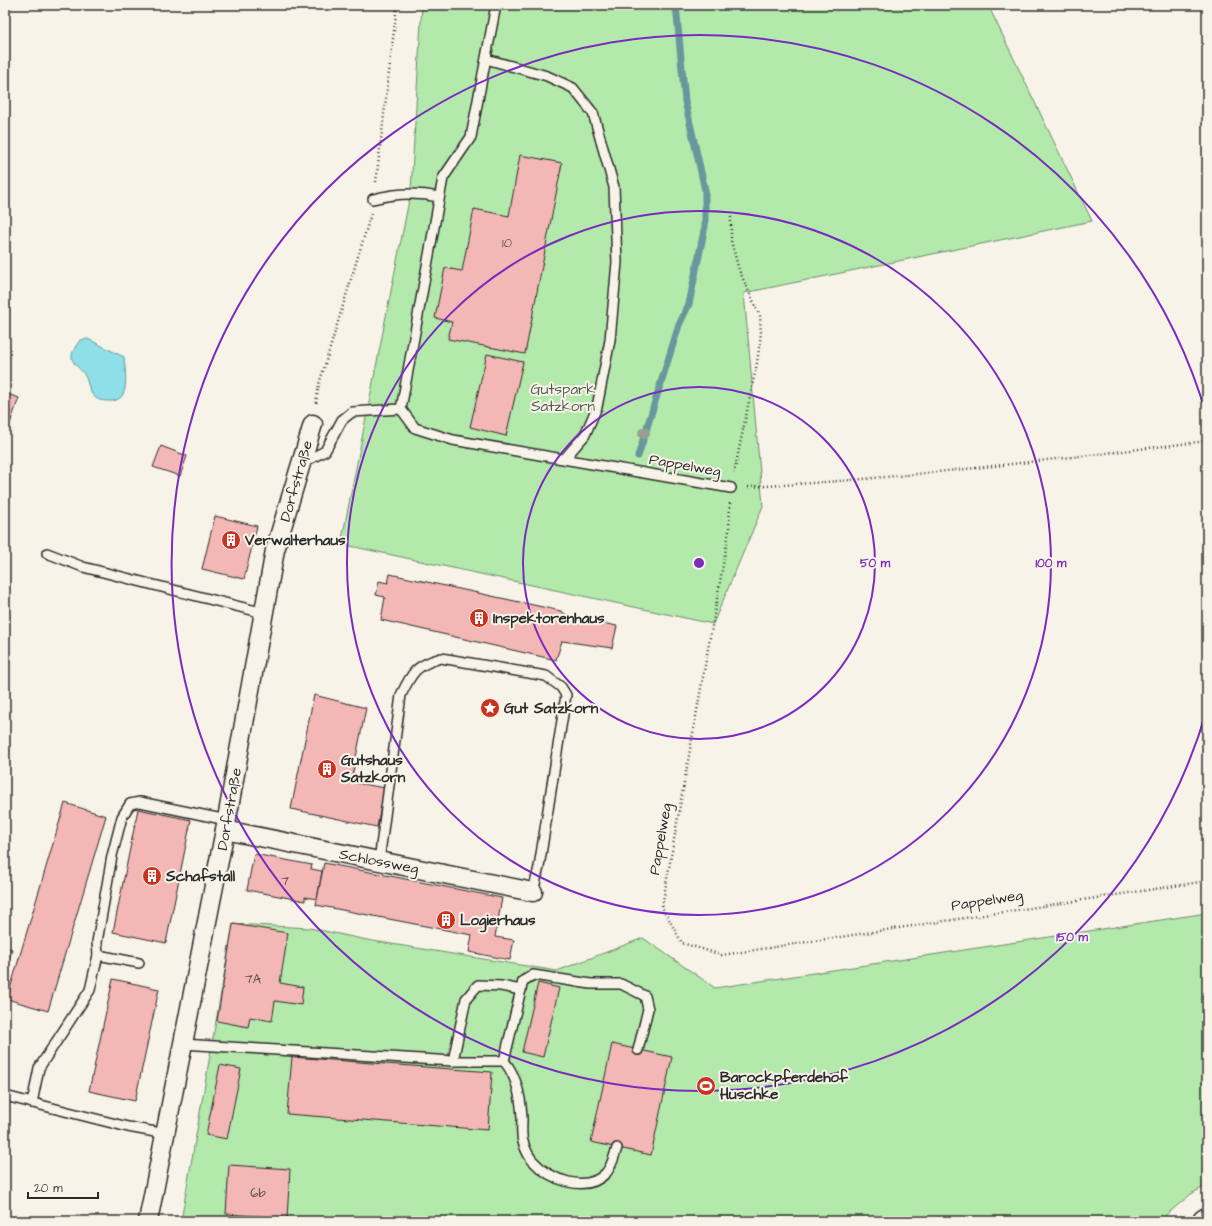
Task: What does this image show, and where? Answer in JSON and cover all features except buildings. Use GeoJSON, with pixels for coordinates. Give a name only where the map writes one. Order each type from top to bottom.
{"type":"FeatureCollection","features":[{"type":"Feature","properties":{"kind":"street","name":"Dorfstraße"},"geometry":{"type":"LineString","coordinates":[[148,1221],[226,825],[275,550],[313,424]]}},
{"type":"Feature","properties":{"kind":"street","name":"Schlossweg"},"geometry":{"type":"LineString","coordinates":[[226,825],[379,861],[533,892]]}},
{"type":"Feature","properties":{"kind":"lane"},"geometry":{"type":"LineString","coordinates":[[301,463],[325,451],[342,420],[352,412],[401,409],[442,178],[471,137],[496,5]]}},
{"type":"Feature","properties":{"kind":"lane"},"geometry":{"type":"LineString","coordinates":[[486,59],[547,76],[573,88],[593,113],[614,187],[617,262],[610,340],[597,407],[585,435],[565,458]]}},
{"type":"Feature","properties":{"kind":"lane"},"geometry":{"type":"LineString","coordinates":[[374,199],[392,194],[419,193],[439,197]]}},
{"type":"Feature","properties":{"kind":"lane","name":"Pappelweg"},"geometry":{"type":"LineString","coordinates":[[401,409],[415,428],[453,440],[565,458],[731,488]]}},
{"type":"Feature","properties":{"kind":"lane"},"geometry":{"type":"LineString","coordinates":[[47,553],[83,567],[264,613]]}},
{"type":"Feature","properties":{"kind":"lane"},"geometry":{"type":"LineString","coordinates":[[379,861],[401,695],[411,674],[425,662],[441,658],[546,676],[561,687],[566,695],[539,867],[533,892]]}},
{"type":"Feature","properties":{"kind":"lane"},"geometry":{"type":"LineString","coordinates":[[32,1103],[39,1068],[90,990],[98,955],[97,942],[112,856],[122,817],[130,804],[140,802],[226,825]]}},
{"type":"Feature","properties":{"kind":"lane"},"geometry":{"type":"LineString","coordinates":[[98,955],[139,963]]}},
{"type":"Feature","properties":{"kind":"lane"},"geometry":{"type":"LineString","coordinates":[[504,1061],[523,981],[533,975],[591,984],[621,984],[645,996],[648,1009],[638,1050]]}},
{"type":"Feature","properties":{"kind":"lane"},"geometry":{"type":"LineString","coordinates":[[453,1061],[466,999],[478,985],[501,986],[521,990]]}},
{"type":"Feature","properties":{"kind":"lane"},"geometry":{"type":"LineString","coordinates":[[184,1044],[453,1061],[504,1061],[513,1071],[522,1107],[523,1140],[532,1160],[543,1170],[557,1179],[580,1184],[598,1178],[606,1172],[617,1148]]}},
{"type":"Feature","properties":{"kind":"lane"},"geometry":{"type":"LineString","coordinates":[[5,1096],[128,1127],[166,1134]]}},
{"type":"Feature","properties":{"kind":"path"},"geometry":{"type":"LineString","coordinates":[[313,424],[319,384],[370,221],[374,199],[397,5]]}},
{"type":"Feature","properties":{"kind":"path"},"geometry":{"type":"LineString","coordinates":[[731,217],[731,241],[739,270],[760,316],[761,333],[757,363],[731,488],[817,483],[958,470],[1207,441]]}},
{"type":"Feature","properties":{"kind":"path","name":"Pappelweg"},"geometry":{"type":"LineString","coordinates":[[731,488],[729,531],[662,907],[682,943],[722,955],[1207,881]]}},
{"type":"Feature","properties":{"kind":"green space","name":"Gutspark Satzkorn"},"geometry":{"type":"Polygon","coordinates":[[[422,5],[988,5],[1092,221],[744,293],[763,506],[713,624],[341,544],[411,190],[422,5]]]}},
{"type":"Feature","properties":{"kind":"green space","name":"Barockpferdehof Huschke"},"geometry":{"type":"Polygon","coordinates":[[[1207,913],[1207,1185],[1191,1194],[1159,1221],[181,1221],[233,924],[310,928],[367,940],[557,971],[643,938],[715,988],[1207,913]]]}},
{"type":"Feature","properties":{"kind":"water"},"geometry":{"type":"Polygon","coordinates":[[[88,339],[124,357],[126,378],[124,392],[121,397],[116,400],[108,401],[97,399],[91,392],[84,374],[73,360],[73,352],[80,340],[88,339]]]}},
{"type":"Feature","properties":{"kind":"waterway"},"geometry":{"type":"LineString","coordinates":[[638,456],[679,325],[689,304],[705,226],[705,190],[685,101],[676,5]]}},
{"type":"Feature","properties":{"kind":"place","name":"Verwalterhaus"},"geometry":{"type":"Point","coordinates":[231,540]}},
{"type":"Feature","properties":{"kind":"place","name":"Inspektorenhaus"},"geometry":{"type":"Point","coordinates":[479,618]}},
{"type":"Feature","properties":{"kind":"place","name":"Gut Satzkorn"},"geometry":{"type":"Point","coordinates":[490,708]}},
{"type":"Feature","properties":{"kind":"place","name":"Gutshaus Satzkorn"},"geometry":{"type":"Point","coordinates":[327,769]}},
{"type":"Feature","properties":{"kind":"place","name":"Schafstall"},"geometry":{"type":"Point","coordinates":[152,876]}},
{"type":"Feature","properties":{"kind":"place","name":"Logierhaus"},"geometry":{"type":"Point","coordinates":[446,920]}},
{"type":"Feature","properties":{"kind":"place","name":"Barockpferdehof Huschke"},"geometry":{"type":"Point","coordinates":[706,1086]}}]}
